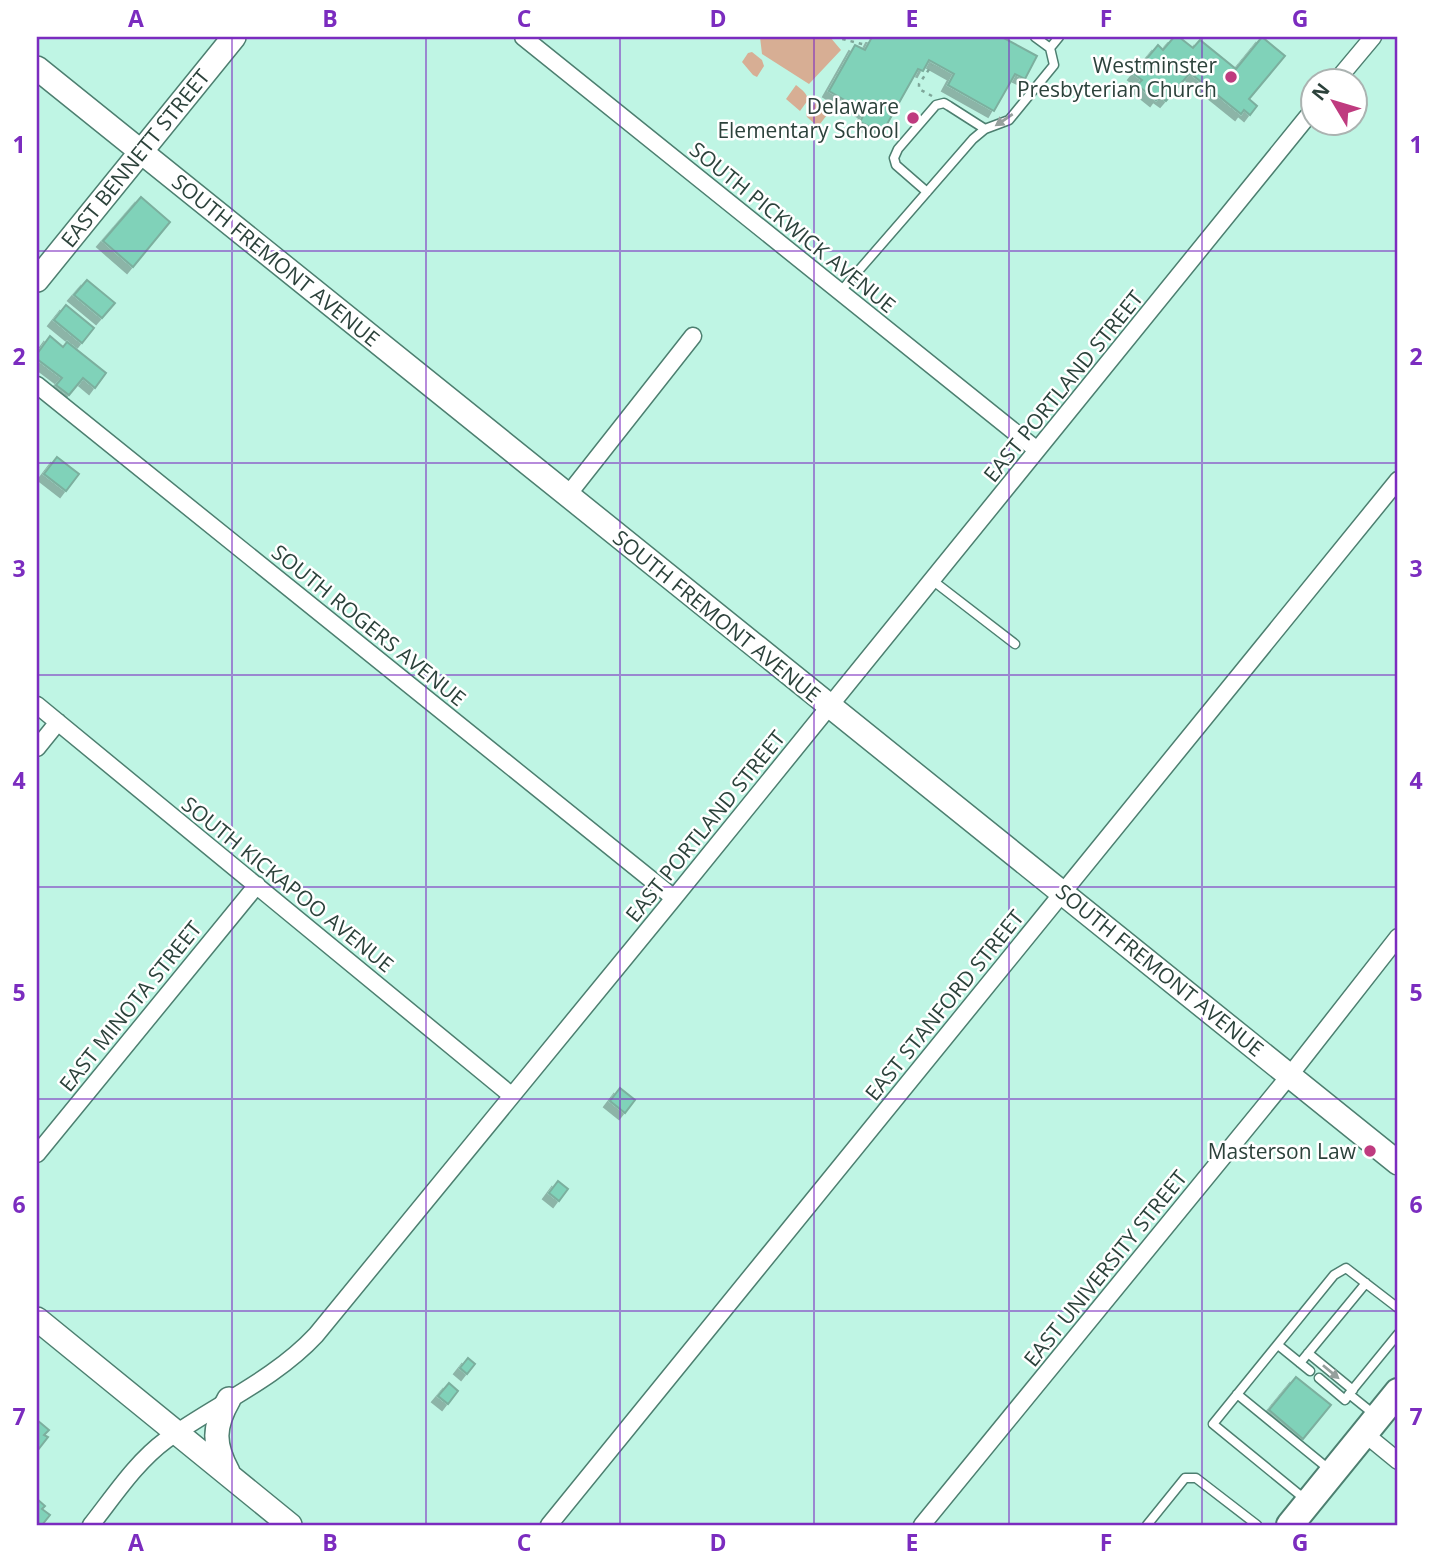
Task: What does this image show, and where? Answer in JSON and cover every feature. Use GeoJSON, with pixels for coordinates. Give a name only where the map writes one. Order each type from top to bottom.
{"type":"FeatureCollection","features":[{"type":"Feature","properties":{"kind":"main road"},"geometry":{"type":"LineString","coordinates":[[1290,1525],[1398,1392]]}},
{"type":"Feature","properties":{"kind":"street","name":"EAST BENNETT STREET"},"geometry":{"type":"LineString","coordinates":[[37,280],[234,37]]}},
{"type":"Feature","properties":{"kind":"street","name":"SOUTH PICKWICK AVENUE"},"geometry":{"type":"LineString","coordinates":[[523,37],[1037,450]]}},
{"type":"Feature","properties":{"kind":"street"},"geometry":{"type":"LineString","coordinates":[[1349,66],[1373,37]]}},
{"type":"Feature","properties":{"kind":"street","name":"SOUTH FREMONT AVENUE"},"geometry":{"type":"LineString","coordinates":[[37,68],[1398,1163]]}},
{"type":"Feature","properties":{"kind":"street","name":"EAST PORTLAND STREET"},"geometry":{"type":"LineString","coordinates":[[91,1525],[147,1457],[177,1433],[269,1375],[305,1346],[674,898],[1298,128]]}},
{"type":"Feature","properties":{"kind":"street"},"geometry":{"type":"LineString","coordinates":[[567,496],[693,336]]}},
{"type":"Feature","properties":{"kind":"street","name":"SOUTH ROGERS AVENUE"},"geometry":{"type":"LineString","coordinates":[[37,385],[674,898]]}},
{"type":"Feature","properties":{"kind":"street","name":"EAST STANFORD STREET"},"geometry":{"type":"LineString","coordinates":[[549,1525],[1398,480]]}},
{"type":"Feature","properties":{"kind":"street","name":"SOUTH KICKAPOO AVENUE"},"geometry":{"type":"LineString","coordinates":[[37,705],[511,1095]]}},
{"type":"Feature","properties":{"kind":"street"},"geometry":{"type":"LineString","coordinates":[[37,748],[58,722]]}},
{"type":"Feature","properties":{"kind":"street","name":"EAST MINOTA STREET"},"geometry":{"type":"LineString","coordinates":[[37,1154],[257,885]]}},
{"type":"Feature","properties":{"kind":"street","name":"EAST UNIVERSITY STREET"},"geometry":{"type":"LineString","coordinates":[[922,1525],[1290,1075],[1398,937]]}},
{"type":"Feature","properties":{"kind":"street"},"geometry":{"type":"LineString","coordinates":[[37,1319],[290,1525]]}},
{"type":"Feature","properties":{"kind":"street"},"geometry":{"type":"LineString","coordinates":[[229,1399],[219,1416],[217,1442],[220,1457],[232,1478]]}},
{"type":"Feature","properties":{"kind":"street"},"geometry":{"type":"LineString","coordinates":[[1371,1425],[1398,1461]]}},
{"type":"Feature","properties":{"kind":"lane"},"geometry":{"type":"LineString","coordinates":[[840,292],[973,139],[985,130],[1009,120],[1048,74],[1054,65],[1050,48],[1035,37]]}},
{"type":"Feature","properties":{"kind":"lane"},"geometry":{"type":"LineString","coordinates":[[1050,48],[1059,37]]}},
{"type":"Feature","properties":{"kind":"lane"},"geometry":{"type":"LineString","coordinates":[[927,192],[896,165],[894,158],[898,149],[936,105],[944,103],[985,130]]}},
{"type":"Feature","properties":{"kind":"lane"},"geometry":{"type":"LineString","coordinates":[[932,580],[1014,644]]}},
{"type":"Feature","properties":{"kind":"lane"},"geometry":{"type":"LineString","coordinates":[[1308,1502],[1213,1424],[1334,1275],[1346,1268],[1398,1308]]}},
{"type":"Feature","properties":{"kind":"lane"},"geometry":{"type":"LineString","coordinates":[[1300,1363],[1366,1283]]}},
{"type":"Feature","properties":{"kind":"lane"},"geometry":{"type":"LineString","coordinates":[[1319,1378],[1345,1400],[1398,1334]]}},
{"type":"Feature","properties":{"kind":"lane"},"geometry":{"type":"LineString","coordinates":[[1278,1345],[1310,1371]]}},
{"type":"Feature","properties":{"kind":"lane"},"geometry":{"type":"LineString","coordinates":[[1308,1353],[1351,1392],[1371,1425]]}},
{"type":"Feature","properties":{"kind":"lane"},"geometry":{"type":"LineString","coordinates":[[1237,1394],[1333,1472]]}},
{"type":"Feature","properties":{"kind":"lane"},"geometry":{"type":"LineString","coordinates":[[1147,1525],[1185,1478],[1196,1478],[1256,1525]]}},
{"type":"Feature","properties":{"kind":"path"},"geometry":{"type":"LineString","coordinates":[[834,37],[866,45]]}},
{"type":"Feature","properties":{"kind":"path"},"geometry":{"type":"LineString","coordinates":[[855,42],[858,37]]}},
{"type":"Feature","properties":{"kind":"shaded area"},"geometry":{"type":"Polygon","coordinates":[[[760,37],[830,37],[841,50],[809,84],[762,54],[760,37]]]}},
{"type":"Feature","properties":{"kind":"shaded area"},"geometry":{"type":"Polygon","coordinates":[[[752,52],[762,60],[764,66],[757,77],[742,62],[748,53],[752,52]]]}},
{"type":"Feature","properties":{"kind":"shaded area"},"geometry":{"type":"Polygon","coordinates":[[[796,85],[808,100],[800,111],[786,99],[796,85]]]}},
{"type":"Feature","properties":{"kind":"shaded area"},"geometry":{"type":"Polygon","coordinates":[[[818,100],[830,107],[830,111],[820,124],[816,125],[806,114],[818,100]]]}},
{"type":"Feature","properties":{"kind":"building"},"geometry":{"type":"Polygon","coordinates":[[[872,37],[1002,37],[1037,56],[1025,79],[1015,74],[994,111],[948,85],[954,74],[929,60],[923,71],[918,69],[882,133],[860,122],[865,112],[829,91],[855,45],[865,50],[872,37]]]}},
{"type":"Feature","properties":{"kind":"building","name":"Westminster Presbyterian Church"},"geometry":{"type":"Polygon","coordinates":[[[1174,37],[1179,37],[1193,48],[1200,40],[1236,69],[1262,37],[1285,56],[1249,99],[1257,106],[1250,115],[1244,110],[1241,114],[1190,73],[1166,101],[1159,96],[1156,100],[1137,85],[1142,80],[1134,74],[1158,45],[1163,50],[1174,37]]]}},
{"type":"Feature","properties":{"kind":"building"},"geometry":{"type":"Polygon","coordinates":[[[141,197],[170,222],[133,267],[103,241],[141,197]]]}},
{"type":"Feature","properties":{"kind":"building"},"geometry":{"type":"Polygon","coordinates":[[[87,280],[115,303],[102,318],[74,295],[87,280]]]}},
{"type":"Feature","properties":{"kind":"building"},"geometry":{"type":"Polygon","coordinates":[[[66,305],[94,328],[82,343],[54,320],[66,305]]]}},
{"type":"Feature","properties":{"kind":"building"},"geometry":{"type":"Polygon","coordinates":[[[50,336],[63,347],[67,342],[106,373],[95,388],[83,378],[69,395],[56,385],[62,378],[37,359],[37,354],[50,336]]]}},
{"type":"Feature","properties":{"kind":"building"},"geometry":{"type":"Polygon","coordinates":[[[57,457],[79,474],[66,491],[44,474],[57,457]]]}},
{"type":"Feature","properties":{"kind":"building"},"geometry":{"type":"Polygon","coordinates":[[[620,1088],[635,1100],[625,1113],[610,1101],[620,1088]]]}},
{"type":"Feature","properties":{"kind":"building"},"geometry":{"type":"Polygon","coordinates":[[[558,1181],[568,1189],[559,1201],[549,1193],[558,1181]]]}},
{"type":"Feature","properties":{"kind":"building"},"geometry":{"type":"Polygon","coordinates":[[[468,1358],[475,1364],[467,1374],[460,1368],[468,1358]]]}},
{"type":"Feature","properties":{"kind":"building"},"geometry":{"type":"Polygon","coordinates":[[[1296,1377],[1331,1405],[1303,1439],[1269,1410],[1296,1377]]]}},
{"type":"Feature","properties":{"kind":"building"},"geometry":{"type":"Polygon","coordinates":[[[449,1383],[458,1391],[448,1404],[438,1396],[449,1383]]]}},
{"type":"Feature","properties":{"kind":"building"},"geometry":{"type":"Polygon","coordinates":[[[37,1420],[49,1430],[44,1435],[48,1437],[37,1451],[37,1420]]]}},
{"type":"Feature","properties":{"kind":"building"},"geometry":{"type":"Polygon","coordinates":[[[37,1499],[45,1506],[42,1509],[50,1515],[42,1525],[37,1525],[37,1499]]]}},
{"type":"Feature","properties":{"kind":"place","name":"Westminster Presbyterian Church"},"geometry":{"type":"Point","coordinates":[1231,77]}},
{"type":"Feature","properties":{"kind":"place","name":"Delaware Elementary School"},"geometry":{"type":"Point","coordinates":[913,118]}},
{"type":"Feature","properties":{"kind":"place","name":"Masterson Law"},"geometry":{"type":"Point","coordinates":[1370,1151]}}]}
